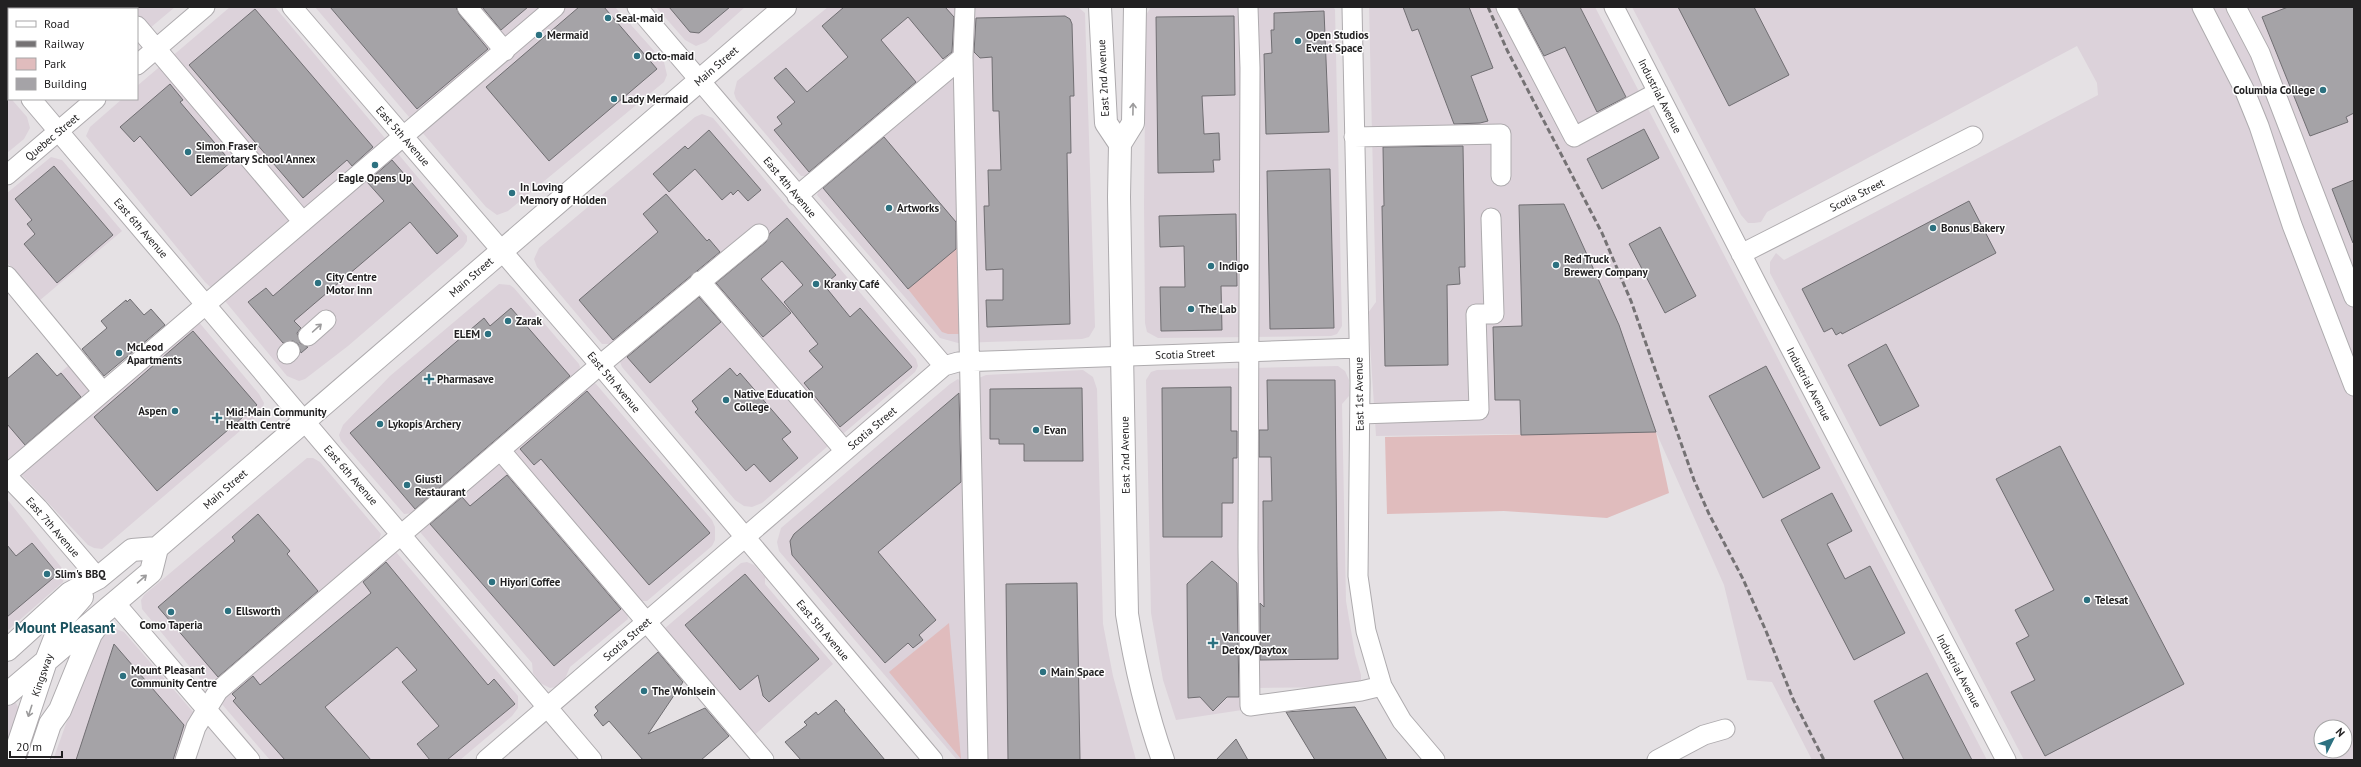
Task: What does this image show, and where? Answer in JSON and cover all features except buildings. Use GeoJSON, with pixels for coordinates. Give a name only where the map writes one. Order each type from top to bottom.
{"type":"FeatureCollection","features":[{"type":"Feature","properties":{"kind":"main road","name":"Main Street"},"geometry":{"type":"LineString","coordinates":[[156,548],[785,7]]}},
{"type":"Feature","properties":{"kind":"main road","name":"East 2nd Avenue"},"geometry":{"type":"LineString","coordinates":[[1100,7],[1106,123],[1120,144],[1119,198],[1127,614],[1136,665],[1149,719],[1163,760]]}},
{"type":"Feature","properties":{"kind":"main road"},"geometry":{"type":"LineString","coordinates":[[1120,144],[1133,123],[1135,7]]}},
{"type":"Feature","properties":{"kind":"main road"},"geometry":{"type":"LineString","coordinates":[[7,650],[70,593],[98,578],[132,550],[156,548],[151,572],[7,694]]}},
{"type":"Feature","properties":{"kind":"main road"},"geometry":{"type":"LineString","coordinates":[[50,724],[48,706],[73,638],[98,578]]}},
{"type":"Feature","properties":{"kind":"main road","name":"Kingsway"},"geometry":{"type":"LineString","coordinates":[[13,760],[46,661],[62,620],[98,578]]}},
{"type":"Feature","properties":{"kind":"main road"},"geometry":{"type":"LineString","coordinates":[[38,760],[50,724],[60,710],[91,634],[115,603]]}},
{"type":"Feature","properties":{"kind":"street"},"geometry":{"type":"LineString","coordinates":[[138,64],[205,7]]}},
{"type":"Feature","properties":{"kind":"street","name":"East 5th Avenue"},"geometry":{"type":"LineString","coordinates":[[292,7],[600,365],[933,760]]}},
{"type":"Feature","properties":{"kind":"street"},"geometry":{"type":"LineString","coordinates":[[467,7],[505,51]]}},
{"type":"Feature","properties":{"kind":"street"},"geometry":{"type":"LineString","coordinates":[[7,475],[555,7]]}},
{"type":"Feature","properties":{"kind":"street","name":"East 4th Avenue"},"geometry":{"type":"LineString","coordinates":[[637,7],[797,196],[944,366]]}},
{"type":"Feature","properties":{"kind":"street"},"geometry":{"type":"LineString","coordinates":[[965,7],[963,57],[978,760]]}},
{"type":"Feature","properties":{"kind":"street"},"geometry":{"type":"LineString","coordinates":[[1248,7],[1250,68],[1250,706],[1361,691],[1382,686]]}},
{"type":"Feature","properties":{"kind":"street","name":"East 1st Avenue"},"geometry":{"type":"LineString","coordinates":[[1352,7],[1360,414],[1358,576],[1366,631],[1382,686],[1402,721],[1435,760]]}},
{"type":"Feature","properties":{"kind":"street"},"geometry":{"type":"LineString","coordinates":[[1506,7],[1574,136],[1658,92]]}},
{"type":"Feature","properties":{"kind":"street","name":"Industrial Avenue"},"geometry":{"type":"LineString","coordinates":[[1614,7],[1741,254],[2006,760]]}},
{"type":"Feature","properties":{"kind":"street"},"geometry":{"type":"LineString","coordinates":[[2202,7],[2244,89],[2259,126],[2292,225],[2354,386]]}},
{"type":"Feature","properties":{"kind":"street"},"geometry":{"type":"LineString","coordinates":[[2236,7],[2275,70],[2354,297]]}},
{"type":"Feature","properties":{"kind":"street"},"geometry":{"type":"LineString","coordinates":[[138,27],[303,222]]}},
{"type":"Feature","properties":{"kind":"street"},"geometry":{"type":"LineString","coordinates":[[797,196],[963,57]]}},
{"type":"Feature","properties":{"kind":"street","name":"East 6th Avenue"},"geometry":{"type":"LineString","coordinates":[[32,100],[402,534],[592,760]]}},
{"type":"Feature","properties":{"kind":"street","name":"Quebec Street"},"geometry":{"type":"LineString","coordinates":[[7,175],[95,100]]}},
{"type":"Feature","properties":{"kind":"street"},"geometry":{"type":"LineString","coordinates":[[1354,137],[1501,134],[1502,176]]}},
{"type":"Feature","properties":{"kind":"street","name":"Scotia Street"},"geometry":{"type":"LineString","coordinates":[[1741,254],[1973,136]]}},
{"type":"Feature","properties":{"kind":"street"},"geometry":{"type":"LineString","coordinates":[[1360,414],[1479,410],[1476,314],[1494,314],[1491,218]]}},
{"type":"Feature","properties":{"kind":"street"},"geometry":{"type":"LineString","coordinates":[[185,760],[196,727],[218,691],[600,365],[700,281],[760,234]]}},
{"type":"Feature","properties":{"kind":"street"},"geometry":{"type":"LineString","coordinates":[[7,276],[103,392]]}},
{"type":"Feature","properties":{"kind":"street"},"geometry":{"type":"LineString","coordinates":[[700,281],[845,451]]}},
{"type":"Feature","properties":{"kind":"street"},"geometry":{"type":"LineString","coordinates":[[308,336],[326,320]]}},
{"type":"Feature","properties":{"kind":"street","name":"Scotia Street"},"geometry":{"type":"LineString","coordinates":[[486,760],[944,366],[970,362],[1359,348]]}},
{"type":"Feature","properties":{"kind":"street"},"geometry":{"type":"LineString","coordinates":[[501,451],[764,760]]}},
{"type":"Feature","properties":{"kind":"street","name":"East 7th Avenue"},"geometry":{"type":"LineString","coordinates":[[7,475],[38,508],[98,578]]}},
{"type":"Feature","properties":{"kind":"street"},"geometry":{"type":"LineString","coordinates":[[115,603],[250,760]]}},
{"type":"Feature","properties":{"kind":"street"},"geometry":{"type":"LineString","coordinates":[[1656,760],[1704,736],[1725,729]]}},
{"type":"Feature","properties":{"kind":"shaded area"},"geometry":{"type":"Polygon","coordinates":[[[7,7],[175,7],[138,38],[138,8],[8,8],[8,49],[7,7]]]}},
{"type":"Feature","properties":{"kind":"shaded area"},"geometry":{"type":"Polygon","coordinates":[[[230,7],[275,7],[467,236],[467,241],[463,247],[348,346],[305,379],[299,381],[287,376],[225,301],[205,282],[86,136],[90,127],[121,100],[138,100],[138,85],[230,7]]]}},
{"type":"Feature","properties":{"kind":"shaded area"},"geometry":{"type":"Polygon","coordinates":[[[315,7],[615,7],[664,62],[667,75],[664,82],[508,211],[497,215],[486,207],[315,7]]]}},
{"type":"Feature","properties":{"kind":"shaded area"},"geometry":{"type":"Polygon","coordinates":[[[656,7],[745,7],[706,42],[696,46],[685,40],[656,7]]]}},
{"type":"Feature","properties":{"kind":"shaded area"},"geometry":{"type":"Polygon","coordinates":[[[828,7],[1078,7],[1085,13],[1095,327],[1089,337],[1082,339],[958,343],[940,338],[817,195],[821,185],[808,176],[801,176],[736,99],[734,93],[737,81],[828,7]]]}},
{"type":"Feature","properties":{"kind":"shaded area"},"geometry":{"type":"Polygon","coordinates":[[[1151,7],[1332,7],[1335,9],[1342,326],[1337,334],[1331,336],[1158,338],[1147,332],[1145,323],[1144,203],[1146,15],[1151,7]]]}},
{"type":"Feature","properties":{"kind":"shaded area"},"geometry":{"type":"Polygon","coordinates":[[[1369,7],[1595,7],[1987,760],[1812,760],[1772,682],[1747,680],[1724,585],[1656,432],[1376,436],[1368,313],[1376,302],[1369,7]]]}},
{"type":"Feature","properties":{"kind":"shaded area"},"geometry":{"type":"Polygon","coordinates":[[[1632,7],[2354,7],[2354,760],[2024,760],[1770,273],[1770,262],[1776,253],[1784,260],[2098,95],[2097,83],[2077,46],[1767,212],[1761,222],[1748,223],[1741,215],[1632,7]]]}},
{"type":"Feature","properties":{"kind":"shaded area"},"geometry":{"type":"Polygon","coordinates":[[[7,94],[8,100],[12,100],[27,117],[30,128],[24,139],[7,153],[7,94]]]}},
{"type":"Feature","properties":{"kind":"shaded area"},"geometry":{"type":"Polygon","coordinates":[[[702,114],[713,118],[916,359],[918,366],[915,372],[844,433],[825,438],[828,446],[762,503],[752,507],[744,506],[735,500],[622,367],[613,344],[602,344],[537,267],[534,259],[539,248],[695,117],[702,114]]]}},
{"type":"Feature","properties":{"kind":"shaded area"},"geometry":{"type":"Polygon","coordinates":[[[51,157],[62,160],[122,231],[39,301],[7,262],[7,193],[51,157]]]}},
{"type":"Feature","properties":{"kind":"shaded area"},"geometry":{"type":"Polygon","coordinates":[[[499,284],[510,285],[514,288],[579,364],[580,367],[578,372],[596,384],[712,520],[715,527],[715,540],[712,546],[647,601],[641,601],[626,608],[628,619],[570,667],[564,681],[556,687],[550,688],[540,683],[533,673],[532,663],[420,532],[416,513],[404,514],[341,441],[339,435],[343,425],[390,376],[499,284]]]}},
{"type":"Feature","properties":{"kind":"shaded area"},"geometry":{"type":"Polygon","coordinates":[[[198,321],[259,394],[264,403],[262,412],[102,549],[94,548],[88,545],[20,473],[198,321]]]}},
{"type":"Feature","properties":{"kind":"shaded area"},"geometry":{"type":"Polygon","coordinates":[[[74,361],[98,390],[10,460],[7,457],[7,417],[74,361]]]}},
{"type":"Feature","properties":{"kind":"shaded area"},"geometry":{"type":"Polygon","coordinates":[[[1338,366],[1345,371],[1349,380],[1349,396],[1342,404],[1346,601],[1361,680],[1353,687],[1256,688],[1242,710],[1176,720],[1163,680],[1151,613],[1146,380],[1151,372],[1157,370],[1338,366]]]}},
{"type":"Feature","properties":{"kind":"shaded area"},"geometry":{"type":"Polygon","coordinates":[[[1083,370],[1093,377],[1097,389],[1103,624],[1113,676],[1136,760],[983,760],[979,378],[986,375],[1083,370]]]}},
{"type":"Feature","properties":{"kind":"shaded area"},"geometry":{"type":"Polygon","coordinates":[[[958,379],[962,383],[968,760],[957,760],[779,551],[777,542],[781,528],[950,384],[958,379]]]}},
{"type":"Feature","properties":{"kind":"shaded area"},"geometry":{"type":"Polygon","coordinates":[[[307,458],[313,458],[320,462],[381,534],[378,543],[396,552],[518,696],[518,708],[512,716],[460,760],[270,760],[221,703],[216,682],[204,684],[142,609],[141,600],[144,595],[307,458]]]}},
{"type":"Feature","properties":{"kind":"shaded area"},"geometry":{"type":"Polygon","coordinates":[[[7,499],[65,572],[63,582],[7,631],[7,499]]]}},
{"type":"Feature","properties":{"kind":"shaded area"},"geometry":{"type":"Polygon","coordinates":[[[747,562],[754,565],[765,577],[765,584],[833,664],[748,741],[664,629],[741,563],[747,562]]]}},
{"type":"Feature","properties":{"kind":"shaded area","name":"Mount Pleasant Community Centre"},"geometry":{"type":"Polygon","coordinates":[[[110,627],[124,632],[194,713],[185,760],[53,760],[96,640],[104,629],[110,627]]]}},
{"type":"Feature","properties":{"kind":"shaded area"},"geometry":{"type":"Polygon","coordinates":[[[12,703],[16,703],[19,709],[7,742],[7,707],[12,703]]]}},
{"type":"Feature","properties":{"kind":"green space"},"geometry":{"type":"Polygon","coordinates":[[[959,246],[963,334],[948,334],[942,332],[908,289],[959,246]]]}},
{"type":"Feature","properties":{"kind":"green space"},"geometry":{"type":"Polygon","coordinates":[[[1656,432],[1669,493],[1607,518],[1504,511],[1387,514],[1385,437],[1656,432]]]}},
{"type":"Feature","properties":{"kind":"green space"},"geometry":{"type":"Polygon","coordinates":[[[949,623],[961,759],[889,672],[949,623]]]}},
{"type":"Feature","properties":{"kind":"railway"},"geometry":{"type":"LineString","coordinates":[[1488,7],[1507,50],[1602,233],[1631,301],[1694,480],[1709,514],[1743,579],[1766,631],[1793,699],[1824,760]]}},
{"type":"Feature","properties":{"kind":"place","name":"Seal-maid"},"geometry":{"type":"Point","coordinates":[608,18]}},
{"type":"Feature","properties":{"kind":"place","name":"Mermaid"},"geometry":{"type":"Point","coordinates":[539,35]}},
{"type":"Feature","properties":{"kind":"place","name":"Open Studios Event Space"},"geometry":{"type":"Point","coordinates":[1298,41]}},
{"type":"Feature","properties":{"kind":"place","name":"Octo-maid"},"geometry":{"type":"Point","coordinates":[637,56]}},
{"type":"Feature","properties":{"kind":"place","name":"Columbia College"},"geometry":{"type":"Point","coordinates":[2323,90]}},
{"type":"Feature","properties":{"kind":"place","name":"Lady Mermaid"},"geometry":{"type":"Point","coordinates":[614,99]}},
{"type":"Feature","properties":{"kind":"place","name":"Simon Fraser Elementary School Annex"},"geometry":{"type":"Point","coordinates":[188,152]}},
{"type":"Feature","properties":{"kind":"place","name":"Eagle Opens Up"},"geometry":{"type":"Point","coordinates":[375,165]}},
{"type":"Feature","properties":{"kind":"place","name":"In Loving Memory of Holden"},"geometry":{"type":"Point","coordinates":[512,193]}},
{"type":"Feature","properties":{"kind":"place","name":"Artworks"},"geometry":{"type":"Point","coordinates":[889,208]}},
{"type":"Feature","properties":{"kind":"place","name":"Bonus Bakery"},"geometry":{"type":"Point","coordinates":[1933,228]}},
{"type":"Feature","properties":{"kind":"place","name":"Red Truck Brewery Company"},"geometry":{"type":"Point","coordinates":[1556,265]}},
{"type":"Feature","properties":{"kind":"place","name":"Indigo"},"geometry":{"type":"Point","coordinates":[1211,266]}},
{"type":"Feature","properties":{"kind":"place","name":"City Centre Motor Inn"},"geometry":{"type":"Point","coordinates":[318,283]}},
{"type":"Feature","properties":{"kind":"place","name":"Kranky Café"},"geometry":{"type":"Point","coordinates":[816,284]}},
{"type":"Feature","properties":{"kind":"place","name":"The Lab"},"geometry":{"type":"Point","coordinates":[1191,309]}},
{"type":"Feature","properties":{"kind":"place","name":"Zarak"},"geometry":{"type":"Point","coordinates":[508,321]}},
{"type":"Feature","properties":{"kind":"place","name":"ELEM"},"geometry":{"type":"Point","coordinates":[488,334]}},
{"type":"Feature","properties":{"kind":"place","name":"McLeod Apartments"},"geometry":{"type":"Point","coordinates":[119,353]}},
{"type":"Feature","properties":{"kind":"place","name":"Pharmasave"},"geometry":{"type":"Point","coordinates":[429,379]}},
{"type":"Feature","properties":{"kind":"place","name":"Native Education College"},"geometry":{"type":"Point","coordinates":[726,400]}},
{"type":"Feature","properties":{"kind":"place","name":"Aspen"},"geometry":{"type":"Point","coordinates":[175,411]}},
{"type":"Feature","properties":{"kind":"place","name":"Mid-Main Community Health Centre"},"geometry":{"type":"Point","coordinates":[217,418]}},
{"type":"Feature","properties":{"kind":"place","name":"Lykopis Archery"},"geometry":{"type":"Point","coordinates":[380,424]}},
{"type":"Feature","properties":{"kind":"place","name":"Evan"},"geometry":{"type":"Point","coordinates":[1036,430]}},
{"type":"Feature","properties":{"kind":"place","name":"Giusti Restaurant"},"geometry":{"type":"Point","coordinates":[407,485]}},
{"type":"Feature","properties":{"kind":"place","name":"Slim's BBQ"},"geometry":{"type":"Point","coordinates":[47,574]}},
{"type":"Feature","properties":{"kind":"place","name":"Hiyori Coffee"},"geometry":{"type":"Point","coordinates":[492,582]}},
{"type":"Feature","properties":{"kind":"place","name":"Telesat"},"geometry":{"type":"Point","coordinates":[2087,600]}},
{"type":"Feature","properties":{"kind":"place","name":"Ellsworth"},"geometry":{"type":"Point","coordinates":[228,611]}},
{"type":"Feature","properties":{"kind":"place","name":"Como Taperia"},"geometry":{"type":"Point","coordinates":[171,612]}},
{"type":"Feature","properties":{"kind":"place","name":"Vancouver Detox/Daytox"},"geometry":{"type":"Point","coordinates":[1213,643]}},
{"type":"Feature","properties":{"kind":"place","name":"Main Space"},"geometry":{"type":"Point","coordinates":[1043,672]}},
{"type":"Feature","properties":{"kind":"place","name":"Mount Pleasant Community Centre"},"geometry":{"type":"Point","coordinates":[123,676]}},
{"type":"Feature","properties":{"kind":"place","name":"The Wohlsein"},"geometry":{"type":"Point","coordinates":[644,691]}},
{"type":"Feature","properties":{"kind":"district","name":"Mount Pleasant"},"geometry":{"type":"Point","coordinates":[65,627]}}]}
